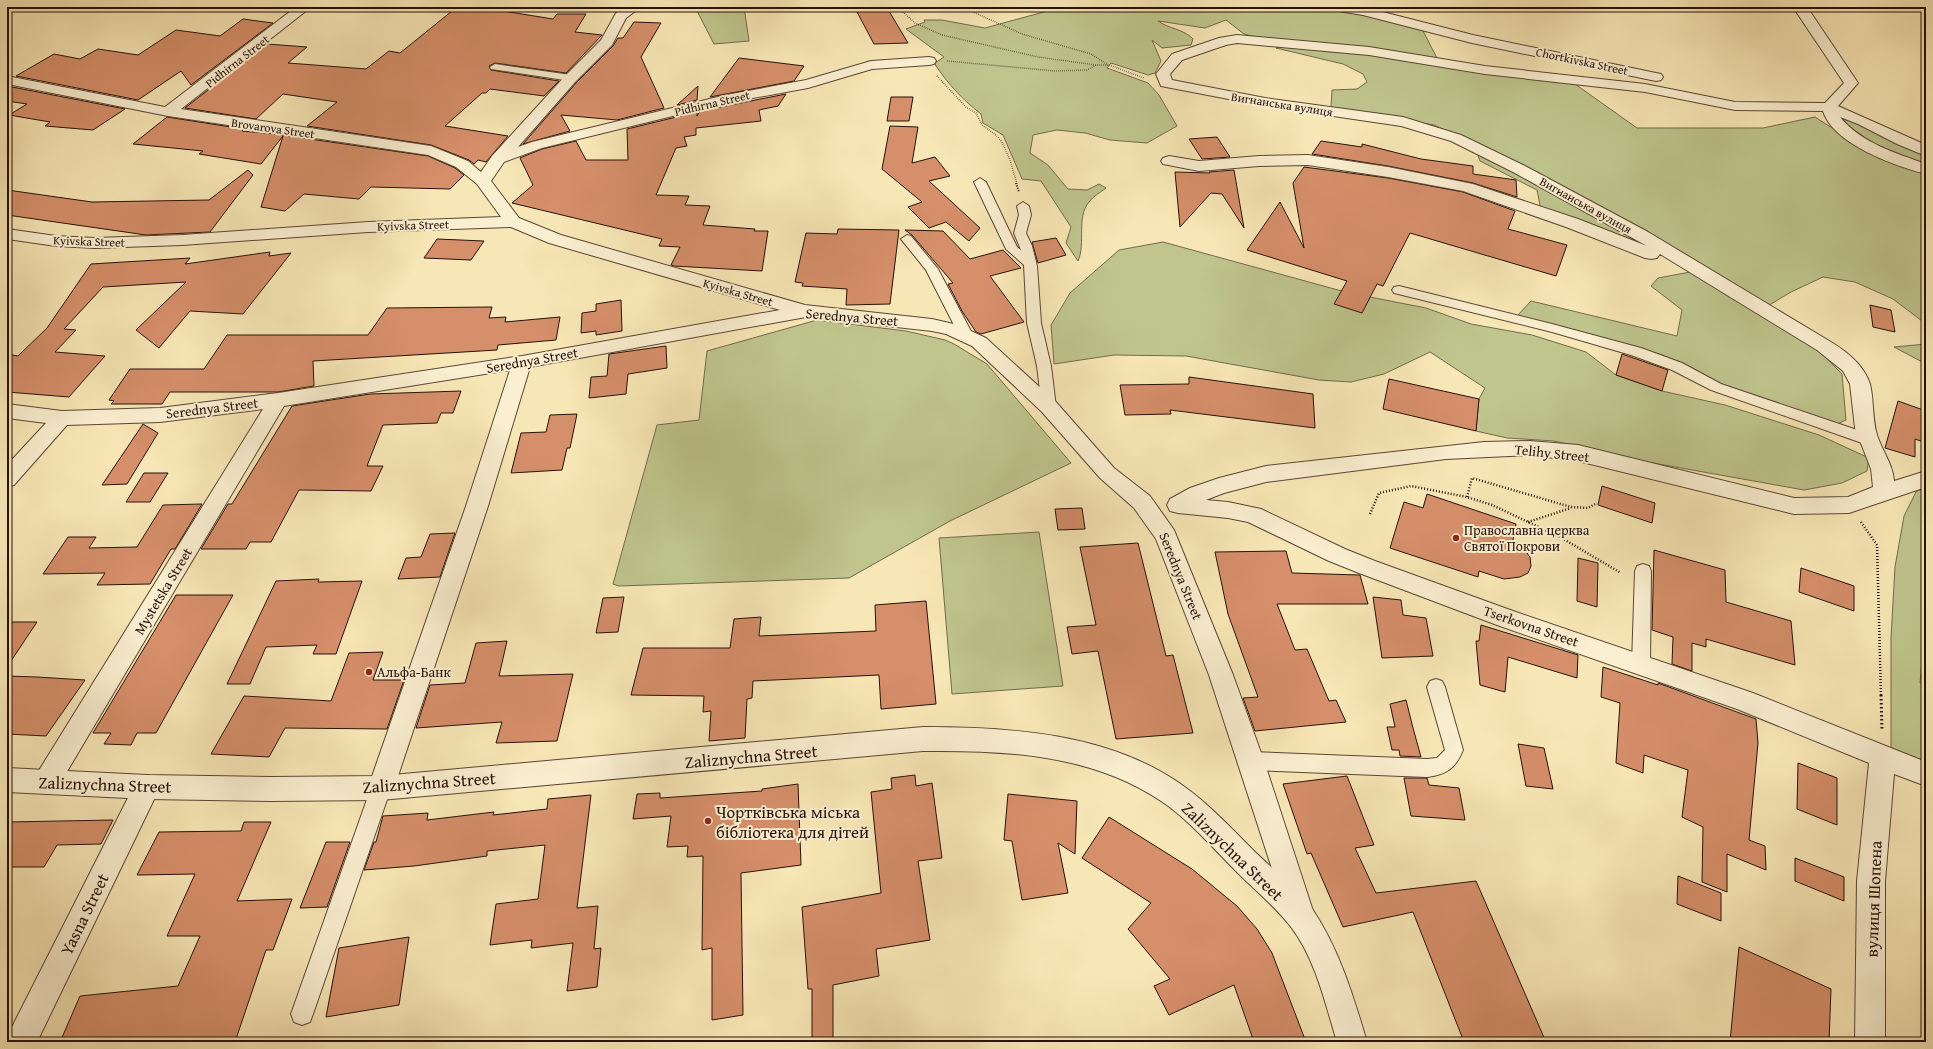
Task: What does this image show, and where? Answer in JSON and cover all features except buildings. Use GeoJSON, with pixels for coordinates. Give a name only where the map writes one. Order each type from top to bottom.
{"type":"FeatureCollection","features":[{"type":"Feature","properties":{"kind":"street","name":"Pidhirna Street"},"geometry":{"type":"LineString","coordinates":[[168,112],[304,7]]}},
{"type":"Feature","properties":{"kind":"street"},"geometry":{"type":"LineString","coordinates":[[484,181],[498,159],[571,78],[607,42],[621,16],[634,7]]}},
{"type":"Feature","properties":{"kind":"street","name":"Chortkivska Street"},"geometry":{"type":"LineString","coordinates":[[1338,7],[1363,11],[1472,39],[1629,71],[1730,95],[1793,100],[1829,107]]}},
{"type":"Feature","properties":{"kind":"street"},"geometry":{"type":"LineString","coordinates":[[1800,7],[1851,83],[1829,107]]}},
{"type":"Feature","properties":{"kind":"street"},"geometry":{"type":"LineString","coordinates":[[1166,83],[1163,74],[1177,57],[1224,41],[1237,40],[1369,51],[1485,70],[1645,88],[1735,106],[1829,107],[1864,121],[1902,141],[1926,151]]}},
{"type":"Feature","properties":{"kind":"street","name":"Pidhirna Street"},"geometry":{"type":"LineString","coordinates":[[498,159],[524,149],[565,138],[726,99],[808,84],[871,65],[929,62]]}},
{"type":"Feature","properties":{"kind":"street","name":"Brovarova Street"},"geometry":{"type":"LineString","coordinates":[[7,80],[168,112],[431,151],[462,164],[484,181],[513,222]]}},
{"type":"Feature","properties":{"kind":"street","name":"Вигнанська вулиця"},"geometry":{"type":"LineString","coordinates":[[1166,83],[1265,102],[1403,122],[1456,138],[1525,172],[1642,236],[1714,278],[1824,346],[1852,368],[1860,384],[1867,439],[1882,466],[1884,480],[1883,492]]}},
{"type":"Feature","properties":{"kind":"street"},"geometry":{"type":"LineString","coordinates":[[1829,107],[1831,117],[1848,134],[1871,147],[1926,168]]}},
{"type":"Feature","properties":{"kind":"street"},"geometry":{"type":"LineString","coordinates":[[1169,160],[1199,166],[1258,161],[1308,160],[1388,172],[1467,187],[1572,223],[1714,278]]}},
{"type":"Feature","properties":{"kind":"street","name":"Kyivska Street"},"geometry":{"type":"LineString","coordinates":[[7,234],[95,243],[182,240],[368,227],[513,222],[555,240],[806,311]]}},
{"type":"Feature","properties":{"kind":"street","name":"Serednya Street"},"geometry":{"type":"LineString","coordinates":[[7,411],[62,418],[160,415],[278,400],[522,362],[806,311],[932,325],[966,335],[980,342],[1050,407],[1107,473],[1137,497],[1155,518],[1166,536],[1221,675],[1251,760],[1301,917]]}},
{"type":"Feature","properties":{"kind":"street"},"geometry":{"type":"LineString","coordinates":[[381,788],[477,506],[522,362]]}},
{"type":"Feature","properties":{"kind":"street","name":"Mystetska Street"},"geometry":{"type":"LineString","coordinates":[[47,781],[278,400]]}},
{"type":"Feature","properties":{"kind":"street"},"geometry":{"type":"LineString","coordinates":[[7,479],[62,418]]}},
{"type":"Feature","properties":{"kind":"street","name":"Telihy Street"},"geometry":{"type":"LineString","coordinates":[[1155,518],[1198,494],[1219,486],[1266,474],[1446,452],[1530,448],[1578,453],[1794,506],[1849,506],[1883,492],[1926,479]]}},
{"type":"Feature","properties":{"kind":"street","name":"Tserkovna Street"},"geometry":{"type":"LineString","coordinates":[[1178,505],[1228,510],[1253,515],[1337,556],[1505,618],[1744,701],[1926,774]]}},
{"type":"Feature","properties":{"kind":"street","name":"Zaliznychna Street"},"geometry":{"type":"LineString","coordinates":[[7,780],[147,786],[381,788],[838,748],[923,739],[995,739],[1049,745],[1091,756],[1124,768],[1176,797],[1200,816],[1301,917],[1324,960],[1333,982],[1352,1042]]}},
{"type":"Feature","properties":{"kind":"street","name":"вулиця Шопена"},"geometry":{"type":"LineString","coordinates":[[1870,1042],[1871,881],[1883,756]]}},
{"type":"Feature","properties":{"kind":"street","name":"Yasna Street"},"geometry":{"type":"LineString","coordinates":[[21,1042],[147,786]]}},
{"type":"Feature","properties":{"kind":"lane"},"geometry":{"type":"LineString","coordinates":[[495,67],[571,78]]}},
{"type":"Feature","properties":{"kind":"lane"},"geometry":{"type":"LineString","coordinates":[[980,182],[1012,249],[1030,263]]}},
{"type":"Feature","properties":{"kind":"lane"},"geometry":{"type":"LineString","coordinates":[[1023,206],[1025,215],[1020,233],[1030,263],[1034,324],[1044,366],[1050,407]]}},
{"type":"Feature","properties":{"kind":"lane"},"geometry":{"type":"LineString","coordinates":[[907,239],[932,269],[966,335]]}},
{"type":"Feature","properties":{"kind":"lane"},"geometry":{"type":"LineString","coordinates":[[1399,290],[1592,339],[1661,359],[1693,373],[1716,387],[1867,439]]}},
{"type":"Feature","properties":{"kind":"lane"},"geometry":{"type":"LineString","coordinates":[[1641,664],[1643,571]]}},
{"type":"Feature","properties":{"kind":"lane"},"geometry":{"type":"LineString","coordinates":[[1251,760],[1427,768],[1444,765],[1451,759],[1454,750],[1436,687]]}},
{"type":"Feature","properties":{"kind":"lane"},"geometry":{"type":"LineString","coordinates":[[302,1014],[381,788]]}},
{"type":"Feature","properties":{"kind":"path"},"geometry":{"type":"LineString","coordinates":[[971,11],[1022,34],[1091,54],[1109,65],[1150,80],[1166,83]]}},
{"type":"Feature","properties":{"kind":"path"},"geometry":{"type":"LineString","coordinates":[[903,12],[915,23],[942,35],[1038,57],[1096,65],[1109,65]]}},
{"type":"Feature","properties":{"kind":"path"},"geometry":{"type":"LineString","coordinates":[[1023,206],[1010,160],[1002,142],[996,135],[982,125],[976,113],[966,107],[946,87],[929,62],[939,60],[1055,72],[1087,70],[1096,65]]}},
{"type":"Feature","properties":{"kind":"path"},"geometry":{"type":"LineString","coordinates":[[1467,497],[1472,478],[1571,508],[1588,508],[1597,503]]}},
{"type":"Feature","properties":{"kind":"path"},"geometry":{"type":"LineString","coordinates":[[1370,514],[1379,493],[1411,486],[1467,497],[1492,505],[1598,558],[1642,589]]}},
{"type":"Feature","properties":{"kind":"path"},"geometry":{"type":"LineString","coordinates":[[1849,506],[1877,545],[1883,756]]}},
{"type":"Feature","properties":{"kind":"path"},"geometry":{"type":"LineString","coordinates":[[1528,522],[1571,508]]}},
{"type":"Feature","properties":{"kind":"green space"},"geometry":{"type":"Polygon","coordinates":[[[695,7],[744,7],[749,41],[714,44],[695,7]]]}},
{"type":"Feature","properties":{"kind":"green space"},"geometry":{"type":"Polygon","coordinates":[[[1062,7],[1328,7],[1363,12],[1421,27],[1438,60],[1267,40],[1244,34],[1226,20],[1205,28],[1158,21],[1185,33],[1193,39],[1191,45],[1162,48],[1152,40],[1161,61],[1155,73],[1148,75],[1111,63],[1107,68],[1148,83],[1159,95],[1177,126],[1147,143],[1110,140],[1085,133],[1057,130],[1033,135],[1030,153],[1048,165],[1068,189],[1087,190],[1099,184],[1106,188],[1093,198],[1085,208],[1078,261],[1066,243],[1071,227],[1041,181],[1022,179],[1003,135],[983,123],[981,114],[957,92],[936,66],[935,63],[944,57],[906,29],[925,22],[924,20],[942,20],[985,28],[1062,7]]]}},
{"type":"Feature","properties":{"kind":"green space"},"geometry":{"type":"Polygon","coordinates":[[[1287,47],[1355,52],[1457,69],[1575,84],[1637,128],[1763,128],[1815,117],[1860,146],[1926,172],[1926,324],[1893,299],[1855,282],[1823,277],[1791,292],[1766,307],[1714,275],[1642,245],[1541,210],[1537,190],[1480,161],[1474,144],[1434,125],[1331,107],[1332,90],[1357,89],[1367,82],[1363,74],[1343,64],[1276,48],[1287,47]]]}},
{"type":"Feature","properties":{"kind":"green space"},"geometry":{"type":"Polygon","coordinates":[[[1839,115],[1926,153],[1926,166],[1872,143],[1839,122],[1839,115]]]}},
{"type":"Feature","properties":{"kind":"green space"},"geometry":{"type":"Polygon","coordinates":[[[1163,242],[1349,293],[1426,308],[1471,324],[1532,335],[1586,352],[1616,375],[1662,391],[1725,405],[1819,435],[1869,458],[1867,471],[1842,483],[1804,490],[1642,461],[1554,441],[1507,438],[1476,431],[1479,399],[1485,388],[1430,352],[1384,374],[1351,382],[1319,380],[1186,356],[1114,355],[1054,364],[1051,325],[1070,293],[1119,250],[1163,242]]]}},
{"type":"Feature","properties":{"kind":"green space"},"geometry":{"type":"Polygon","coordinates":[[[1690,272],[1698,275],[1813,344],[1842,374],[1846,420],[1835,425],[1719,383],[1683,363],[1662,355],[1593,335],[1517,316],[1531,301],[1677,336],[1682,310],[1651,286],[1658,278],[1690,272]]]}},
{"type":"Feature","properties":{"kind":"green space"},"geometry":{"type":"Polygon","coordinates":[[[817,320],[906,331],[945,340],[954,344],[987,364],[1071,463],[950,521],[849,578],[619,586],[613,584],[657,425],[699,420],[707,351],[817,320]]]}},
{"type":"Feature","properties":{"kind":"green space"},"geometry":{"type":"Polygon","coordinates":[[[1926,344],[1926,364],[1894,347],[1926,344]]]}},
{"type":"Feature","properties":{"kind":"green space"},"geometry":{"type":"Polygon","coordinates":[[[1926,486],[1926,619],[1920,683],[1926,686],[1926,764],[1891,751],[1891,638],[1895,567],[1904,516],[1916,492],[1926,486]]]}},
{"type":"Feature","properties":{"kind":"green space"},"geometry":{"type":"Polygon","coordinates":[[[1039,532],[1063,686],[952,694],[939,538],[1039,532]]]}},
{"type":"Feature","properties":{"kind":"place","name":"Православна церква Святої Покрови"},"geometry":{"type":"Point","coordinates":[1456,538]}},
{"type":"Feature","properties":{"kind":"place","name":"Альфа-Банк"},"geometry":{"type":"Point","coordinates":[369,672]}},
{"type":"Feature","properties":{"kind":"place","name":"Чортківська міська бібліотека для дітей"},"geometry":{"type":"Point","coordinates":[708,821]}}]}
